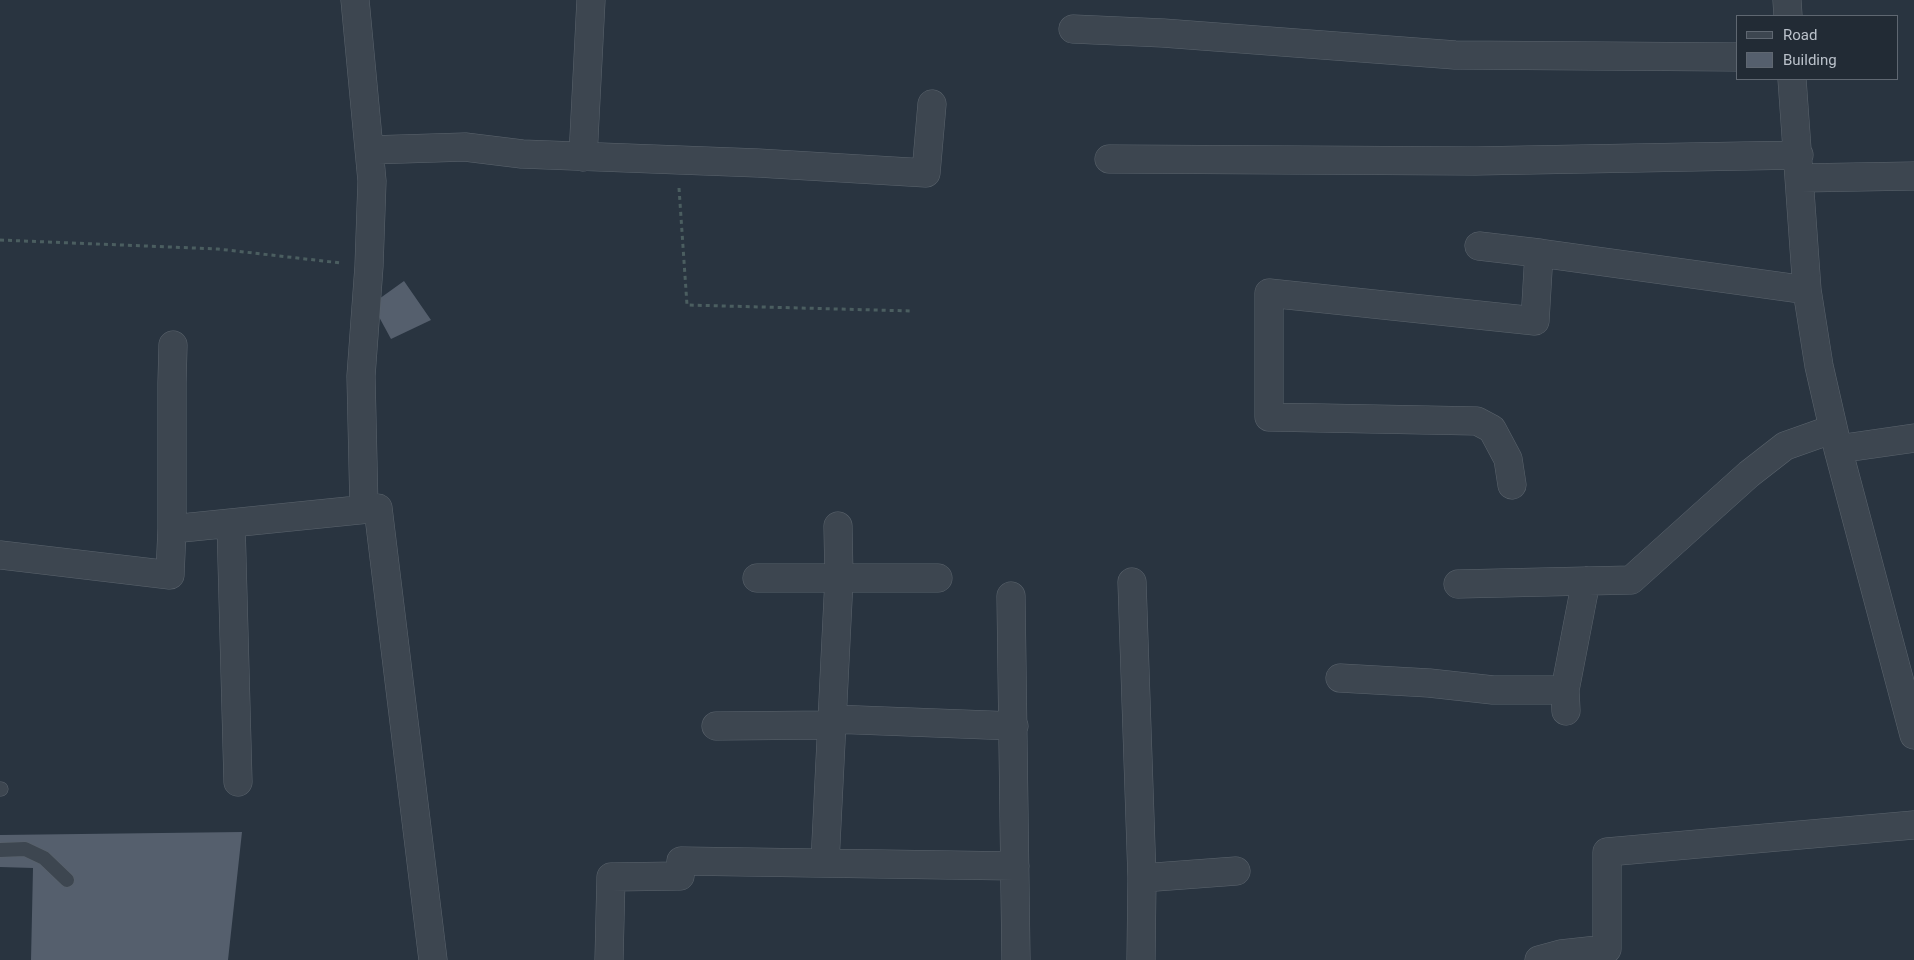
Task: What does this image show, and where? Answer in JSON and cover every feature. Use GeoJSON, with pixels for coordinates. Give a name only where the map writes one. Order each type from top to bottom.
{"type":"FeatureCollection","features":[{"type":"Feature","properties":{"kind":"street"},"geometry":{"type":"LineString","coordinates":[[355,0],[372,181],[369,266],[361,376],[364,508]]}},
{"type":"Feature","properties":{"kind":"street"},"geometry":{"type":"LineString","coordinates":[[583,157],[591,0]]}},
{"type":"Feature","properties":{"kind":"street"},"geometry":{"type":"LineString","coordinates":[[1787,0],[1788,15]]}},
{"type":"Feature","properties":{"kind":"street"},"geometry":{"type":"LineString","coordinates":[[1073,29],[1164,33],[1455,56],[1736,57]]}},
{"type":"Feature","properties":{"kind":"street"},"geometry":{"type":"LineString","coordinates":[[1792,80],[1800,167],[1807,290],[1819,366],[1836,439],[1914,735]]}},
{"type":"Feature","properties":{"kind":"street"},"geometry":{"type":"LineString","coordinates":[[370,150],[465,147],[522,154],[926,173],[932,104]]}},
{"type":"Feature","properties":{"kind":"street"},"geometry":{"type":"LineString","coordinates":[[1109,158],[1475,161],[1800,167],[1914,176]]}},
{"type":"Feature","properties":{"kind":"street"},"geometry":{"type":"LineString","coordinates":[[1479,246],[1807,290]]}},
{"type":"Feature","properties":{"kind":"street"},"geometry":{"type":"LineString","coordinates":[[1512,485],[1508,460],[1492,429],[1477,421],[1269,417],[1269,293],[1535,321],[1539,253]]}},
{"type":"Feature","properties":{"kind":"street"},"geometry":{"type":"LineString","coordinates":[[0,556],[170,575],[173,345]]}},
{"type":"Feature","properties":{"kind":"street"},"geometry":{"type":"LineString","coordinates":[[1458,584],[1631,580],[1749,474],[1785,446],[1836,439],[1914,438]]}},
{"type":"Feature","properties":{"kind":"street"},"geometry":{"type":"LineString","coordinates":[[172,530],[378,508],[433,960]]}},
{"type":"Feature","properties":{"kind":"street"},"geometry":{"type":"LineString","coordinates":[[231,523],[238,782]]}},
{"type":"Feature","properties":{"kind":"street"},"geometry":{"type":"LineString","coordinates":[[825,864],[839,579],[838,526]]}},
{"type":"Feature","properties":{"kind":"street"},"geometry":{"type":"LineString","coordinates":[[756,578],[938,578]]}},
{"type":"Feature","properties":{"kind":"street"},"geometry":{"type":"LineString","coordinates":[[1340,678],[1428,683],[1566,701],[1586,581]]}},
{"type":"Feature","properties":{"kind":"street"},"geometry":{"type":"LineString","coordinates":[[1132,582],[1142,878],[1141,960]]}},
{"type":"Feature","properties":{"kind":"street"},"geometry":{"type":"LineString","coordinates":[[1011,596],[1016,960]]}},
{"type":"Feature","properties":{"kind":"street"},"geometry":{"type":"LineString","coordinates":[[716,726],[832,722],[1014,726]]}},
{"type":"Feature","properties":{"kind":"street"},"geometry":{"type":"LineString","coordinates":[[1539,960],[1561,954],[1602,955],[1607,949],[1607,852],[1914,825]]}},
{"type":"Feature","properties":{"kind":"street"},"geometry":{"type":"LineString","coordinates":[[609,960],[611,877],[680,876],[681,862],[1015,866]]}},
{"type":"Feature","properties":{"kind":"street"},"geometry":{"type":"LineString","coordinates":[[1142,878],[1236,871]]}},
{"type":"Feature","properties":{"kind":"lane"},"geometry":{"type":"LineString","coordinates":[[0,850],[24,849],[44,858],[67,880]]}},
{"type":"Feature","properties":{"kind":"path"},"geometry":{"type":"LineString","coordinates":[[676,160],[687,305],[913,311]]}},
{"type":"Feature","properties":{"kind":"path"},"geometry":{"type":"LineString","coordinates":[[0,240],[218,249],[369,266]]}},
{"type":"Feature","properties":{"kind":"building"},"geometry":{"type":"Polygon","coordinates":[[[404,281],[431,320],[391,339],[372,304],[404,281]]]}},
{"type":"Feature","properties":{"kind":"building"},"geometry":{"type":"Polygon","coordinates":[[[242,832],[228,960],[31,960],[33,868],[0,867],[0,835],[242,832]]]}}]}
